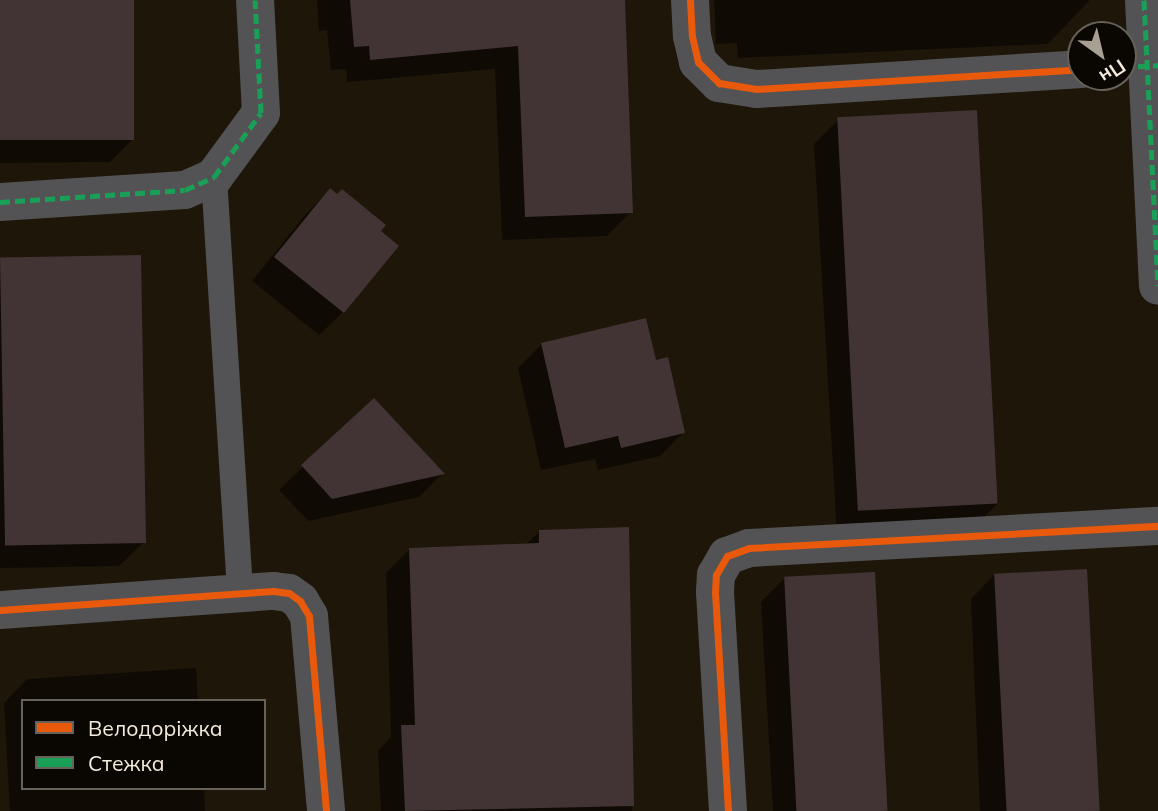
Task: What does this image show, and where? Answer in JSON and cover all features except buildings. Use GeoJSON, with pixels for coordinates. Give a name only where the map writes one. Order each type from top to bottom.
{"type":"FeatureCollection","features":[{"type":"Feature","properties":{"kind":"street"},"geometry":{"type":"LineString","coordinates":[[0,202],[185,190],[214,177],[261,113],[255,0]]}},
{"type":"Feature","properties":{"kind":"street"},"geometry":{"type":"LineString","coordinates":[[690,0],[692,36],[698,62],[719,83],[757,89],[1067,70]]}},
{"type":"Feature","properties":{"kind":"street"},"geometry":{"type":"LineString","coordinates":[[1144,0],[1143,65],[1158,286]]}},
{"type":"Feature","properties":{"kind":"street"},"geometry":{"type":"LineString","coordinates":[[728,811],[715,592],[716,575],[727,556],[749,548],[1158,526]]}},
{"type":"Feature","properties":{"kind":"street"},"geometry":{"type":"LineString","coordinates":[[0,610],[240,593],[289,593],[300,601],[309,616],[326,811]]}},
{"type":"Feature","properties":{"kind":"lane"},"geometry":{"type":"LineString","coordinates":[[214,177],[240,593]]}},
{"type":"Feature","properties":{"kind":"marked path"},"geometry":{"type":"LineString","coordinates":[[0,202],[185,190],[214,177],[261,113],[255,0]]}},
{"type":"Feature","properties":{"kind":"marked path"},"geometry":{"type":"LineString","coordinates":[[1144,0],[1158,286]]}},
{"type":"Feature","properties":{"kind":"marked path"},"geometry":{"type":"LineString","coordinates":[[1137,66],[1158,65]]}},
{"type":"Feature","properties":{"kind":"cycle path"},"geometry":{"type":"LineString","coordinates":[[690,0],[692,36],[698,62],[719,83],[757,89],[1067,70]]}},
{"type":"Feature","properties":{"kind":"cycle path"},"geometry":{"type":"LineString","coordinates":[[728,811],[715,592],[716,575],[727,556],[749,548],[1158,526]]}},
{"type":"Feature","properties":{"kind":"cycle path"},"geometry":{"type":"LineString","coordinates":[[0,610],[273,591],[289,593],[300,601],[309,616],[326,811]]}}]}
